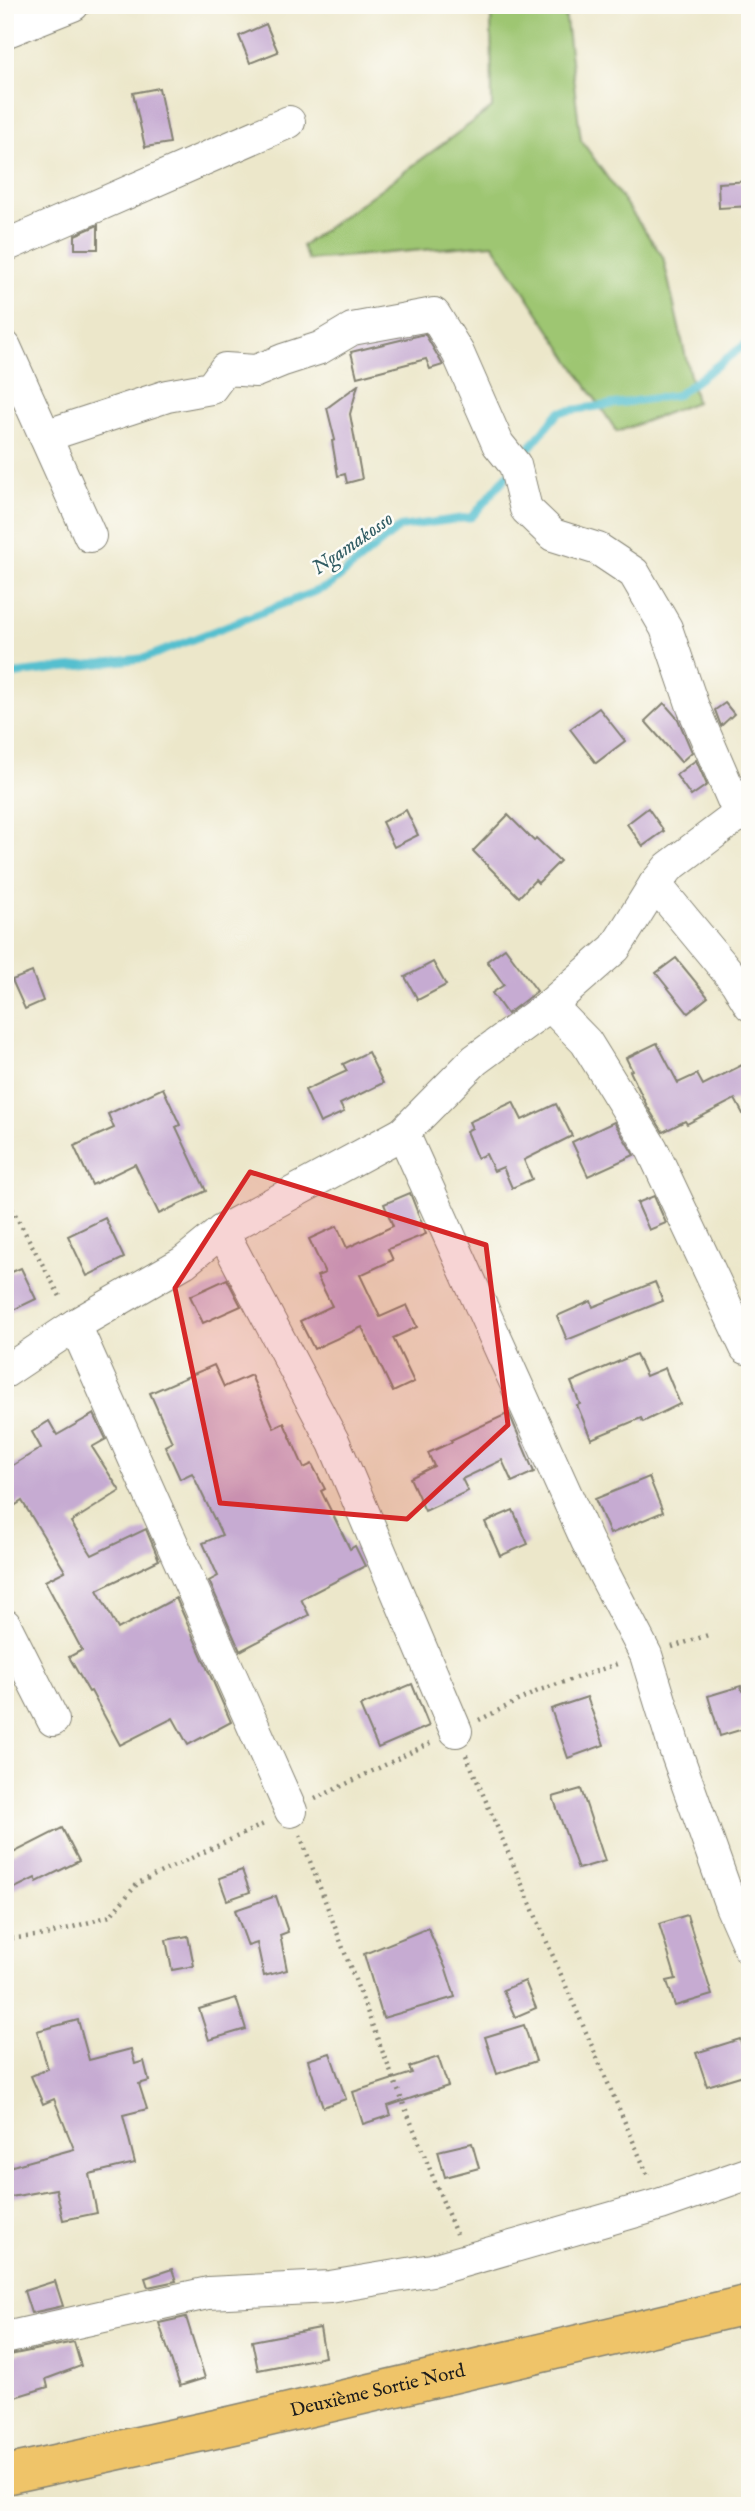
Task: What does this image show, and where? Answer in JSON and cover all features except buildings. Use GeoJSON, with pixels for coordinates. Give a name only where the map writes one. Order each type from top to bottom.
{"type":"FeatureCollection","features":[{"type":"Feature","properties":{"kind":"main road","name":"Deuxième Sortie Nord"},"geometry":{"type":"LineString","coordinates":[[5,2475],[750,2304]]}},
{"type":"Feature","properties":{"kind":"street"},"geometry":{"type":"LineString","coordinates":[[5,32],[72,5]]}},
{"type":"Feature","properties":{"kind":"street"},"geometry":{"type":"LineString","coordinates":[[5,246],[289,122]]}},
{"type":"Feature","properties":{"kind":"street"},"geometry":{"type":"LineString","coordinates":[[5,1372],[75,1325],[184,1262],[222,1231],[403,1133],[475,1060],[550,1004],[615,948],[655,884],[669,867],[745,811],[693,707],[666,628],[634,573],[598,549],[554,536],[526,509],[515,465],[498,444],[458,353],[435,314],[352,329],[320,348],[256,371],[225,369],[211,388],[167,396],[45,436]]}},
{"type":"Feature","properties":{"kind":"street"},"geometry":{"type":"LineString","coordinates":[[5,347],[90,536]]}},
{"type":"Feature","properties":{"kind":"street"},"geometry":{"type":"LineString","coordinates":[[655,884],[736,982],[750,1005]]}},
{"type":"Feature","properties":{"kind":"street"},"geometry":{"type":"LineString","coordinates":[[550,1004],[586,1042],[652,1149],[746,1348]]}},
{"type":"Feature","properties":{"kind":"street"},"geometry":{"type":"LineString","coordinates":[[403,1133],[587,1541],[646,1655],[674,1746],[731,1906],[750,1949]]}},
{"type":"Feature","properties":{"kind":"street"},"geometry":{"type":"LineString","coordinates":[[222,1231],[334,1443],[456,1731]]}},
{"type":"Feature","properties":{"kind":"street"},"geometry":{"type":"LineString","coordinates":[[75,1325],[291,1811]]}},
{"type":"Feature","properties":{"kind":"street"},"geometry":{"type":"LineString","coordinates":[[5,1625],[53,1720]]}},
{"type":"Feature","properties":{"kind":"street"},"geometry":{"type":"LineString","coordinates":[[5,2338],[208,2293],[330,2287],[432,2270],[661,2204],[750,2173]]}},
{"type":"Feature","properties":{"kind":"path"},"geometry":{"type":"LineString","coordinates":[[5,1196],[75,1325]]}},
{"type":"Feature","properties":{"kind":"path"},"geometry":{"type":"LineString","coordinates":[[5,1939],[46,1935],[110,1916],[138,1883],[540,1690],[708,1635]]}},
{"type":"Feature","properties":{"kind":"path"},"geometry":{"type":"LineString","coordinates":[[456,1731],[661,2204]]}},
{"type":"Feature","properties":{"kind":"path"},"geometry":{"type":"LineString","coordinates":[[291,1811],[381,2048],[467,2262]]}},
{"type":"Feature","properties":{"kind":"highlighted area"},"geometry":{"type":"Polygon","coordinates":[[[250,1172],[486,1245],[508,1425],[407,1519],[220,1503],[175,1288],[250,1172]]]}},
{"type":"Feature","properties":{"kind":"green space"},"geometry":{"type":"Polygon","coordinates":[[[491,5],[564,5],[581,140],[663,257],[696,402],[617,432],[493,244],[308,260],[302,246],[492,108],[491,5]]]}},
{"type":"Feature","properties":{"kind":"waterway","name":"Ngamakosso"},"geometry":{"type":"LineString","coordinates":[[519,460],[559,412],[677,395],[750,341]]}},
{"type":"Feature","properties":{"kind":"waterway","name":"Ngamakosso"},"geometry":{"type":"LineString","coordinates":[[5,675],[145,658],[329,586],[400,527],[472,517],[509,473]]}}]}
